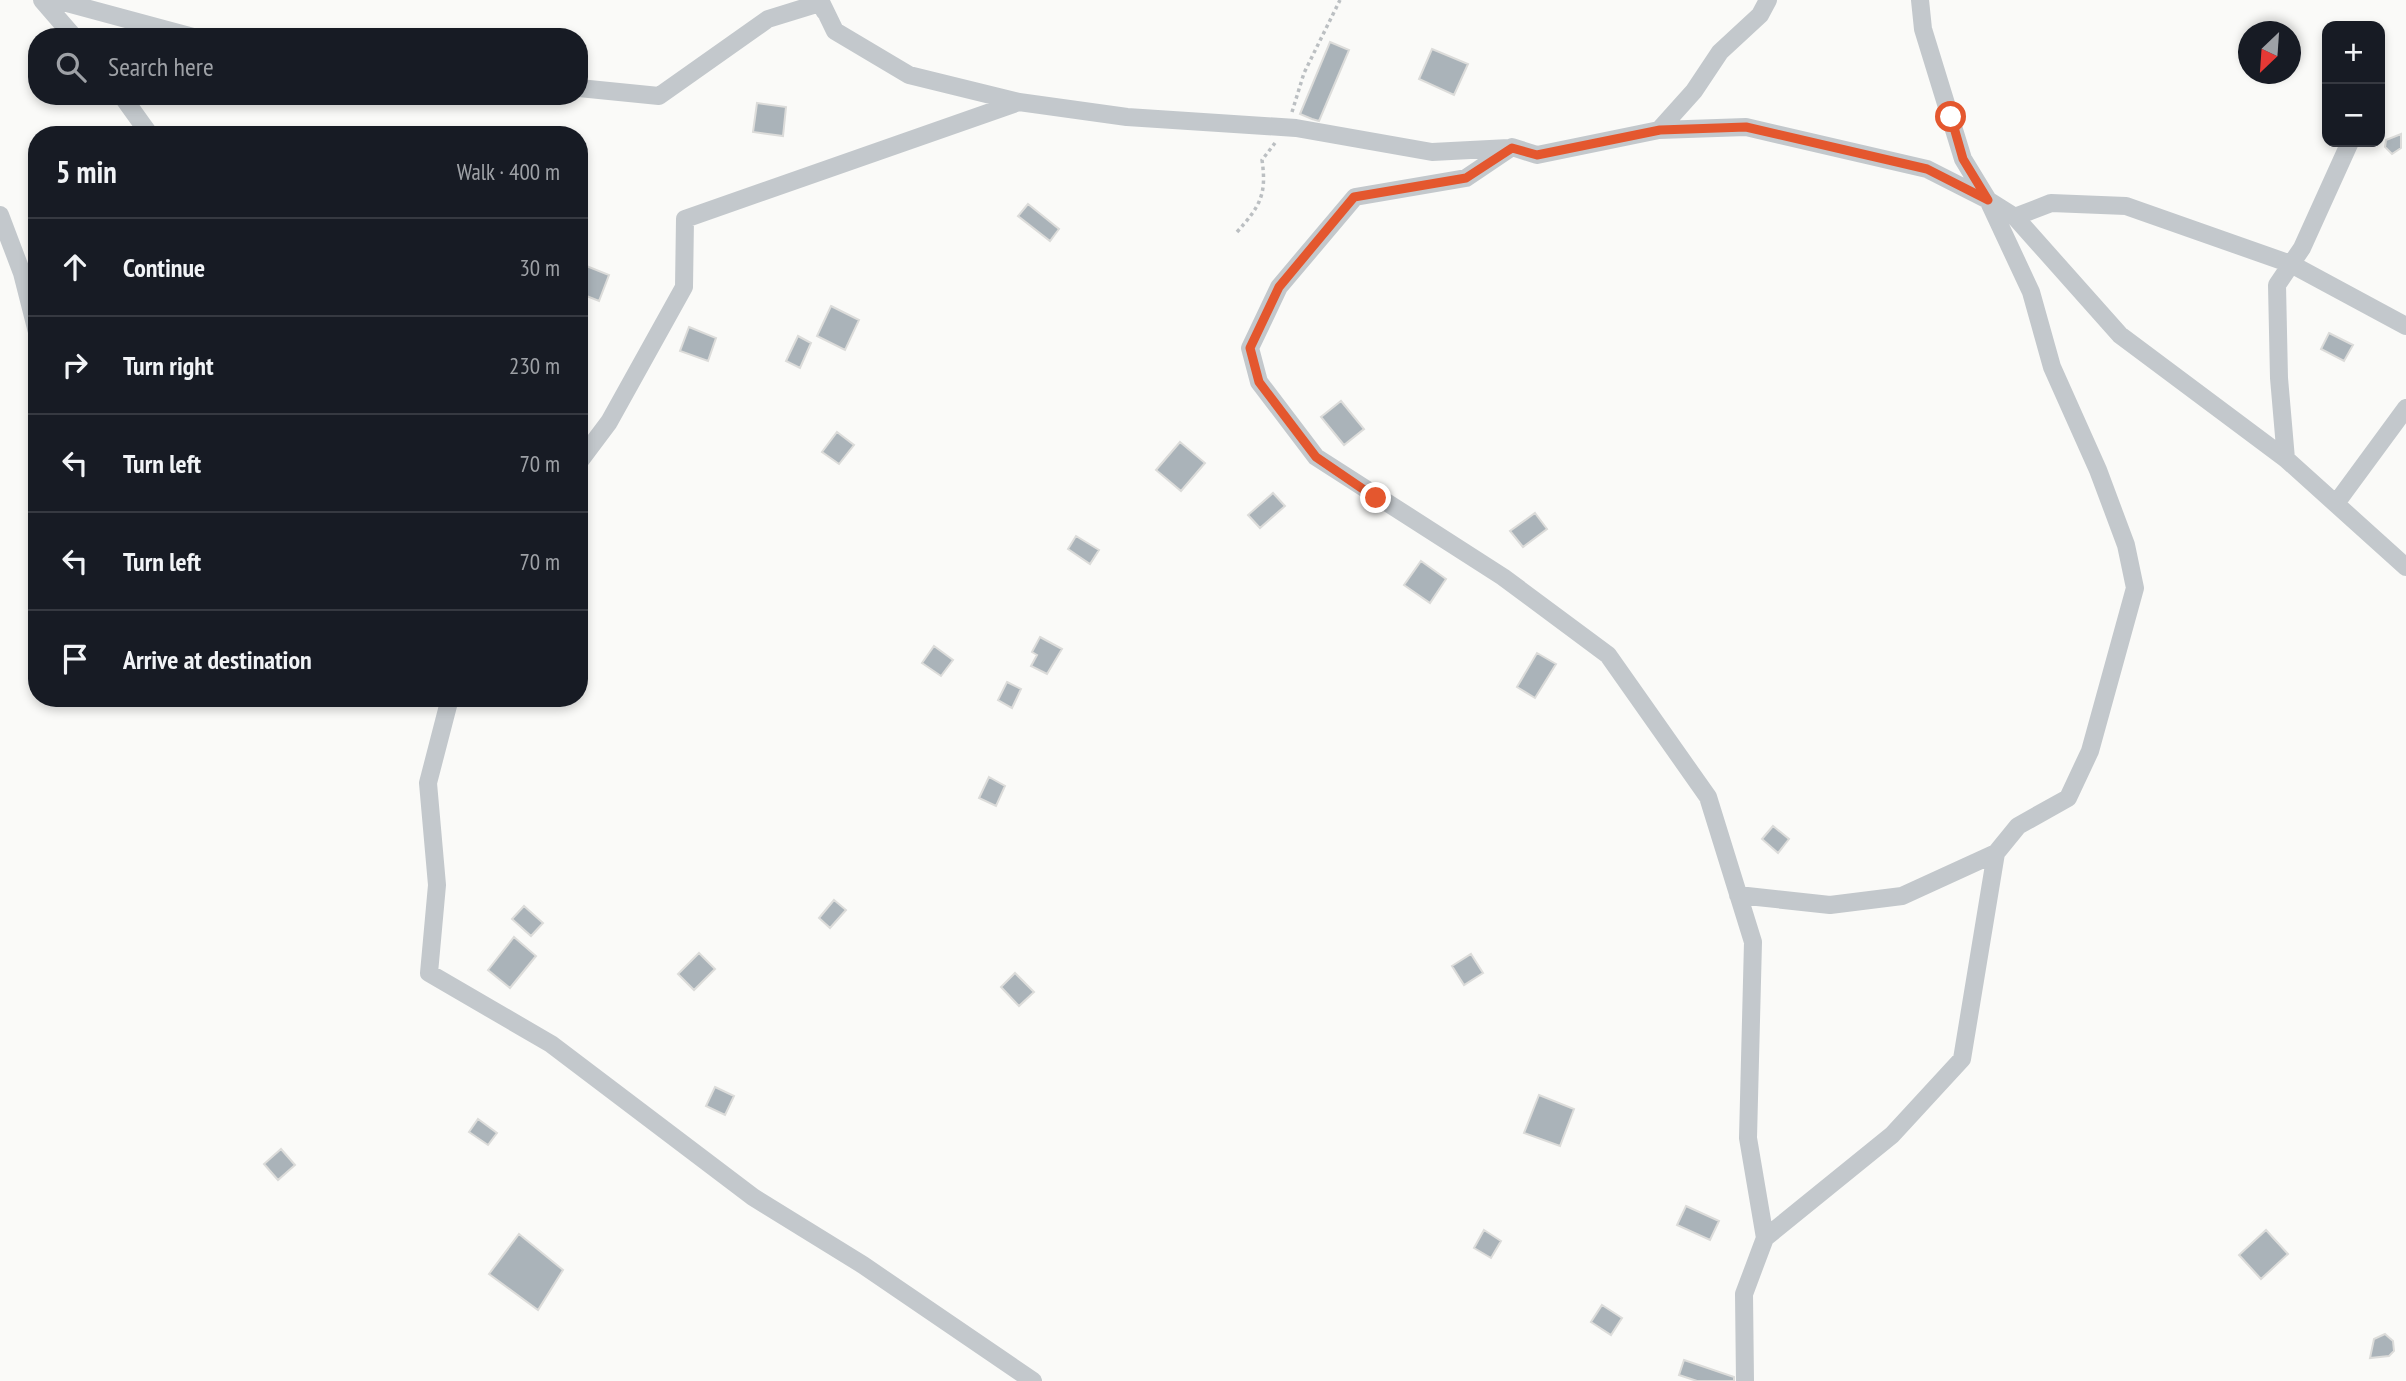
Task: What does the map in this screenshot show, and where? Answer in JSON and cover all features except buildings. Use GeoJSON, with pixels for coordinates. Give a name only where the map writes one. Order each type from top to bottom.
{"type":"FeatureCollection","features":[{"type":"Feature","properties":{"kind":"street"},"geometry":{"type":"LineString","coordinates":[[42,0],[66,28]]}},
{"type":"Feature","properties":{"kind":"street"},"geometry":{"type":"LineString","coordinates":[[820,0],[835,31]]}},
{"type":"Feature","properties":{"kind":"street"},"geometry":{"type":"LineString","coordinates":[[1660,130],[1694,91],[1720,52],[1760,15],[1768,0]]}},
{"type":"Feature","properties":{"kind":"street"},"geometry":{"type":"LineString","coordinates":[[1738,895],[1830,905],[1902,896],[1996,853],[2018,826],[2068,798],[2090,751],[2135,589],[2126,545],[2052,367],[2031,292],[1988,200],[1963,159],[1923,29],[1920,0]]}},
{"type":"Feature","properties":{"kind":"street"},"geometry":{"type":"LineString","coordinates":[[62,1],[160,28]]}},
{"type":"Feature","properties":{"kind":"street"},"geometry":{"type":"LineString","coordinates":[[588,89],[659,96],[768,19],[820,3],[835,31],[909,75],[1018,102],[1127,117],[1296,128],[1432,152],[1512,148],[1537,155],[1660,130],[1746,127],[1927,169],[2015,216],[2120,335],[2286,459],[2337,502],[2406,567]]}},
{"type":"Feature","properties":{"kind":"street"},"geometry":{"type":"LineString","coordinates":[[588,451],[609,422],[684,286],[685,219],[1018,102]]}},
{"type":"Feature","properties":{"kind":"street"},"geometry":{"type":"LineString","coordinates":[[128,105],[144,126]]}},
{"type":"Feature","properties":{"kind":"street"},"geometry":{"type":"LineString","coordinates":[[2286,459],[2279,378],[2277,285],[2302,248],[2348,147]]}},
{"type":"Feature","properties":{"kind":"street"},"geometry":{"type":"LineString","coordinates":[[1512,148],[1466,178],[1354,197],[1279,287],[1250,348],[1259,382],[1316,457],[1503,577],[1608,655],[1708,797],[1753,942],[1748,1138],[1765,1238],[1744,1294],[1745,1381]]}},
{"type":"Feature","properties":{"kind":"street"},"geometry":{"type":"LineString","coordinates":[[2015,216],[2051,203],[2126,206],[2291,264],[2406,326]]}},
{"type":"Feature","properties":{"kind":"street"},"geometry":{"type":"LineString","coordinates":[[0,215],[28,297]]}},
{"type":"Feature","properties":{"kind":"street"},"geometry":{"type":"LineString","coordinates":[[2337,502],[2406,408]]}},
{"type":"Feature","properties":{"kind":"street"},"geometry":{"type":"LineString","coordinates":[[448,707],[428,783],[437,885],[429,973],[551,1044],[753,1197],[863,1265],[1033,1381]]}},
{"type":"Feature","properties":{"kind":"street"},"geometry":{"type":"LineString","coordinates":[[1765,1238],[1892,1135],[1962,1059],[1996,853]]}},
{"type":"Feature","properties":{"kind":"route"},"geometry":{"type":"LineString","coordinates":[[1376,498],[1316,457],[1259,382],[1250,348],[1279,287],[1354,197],[1466,178],[1512,148],[1537,155],[1574,145],[1660,130],[1746,127],[1927,169],[1988,200],[1963,159],[1951,117]]}}]}
